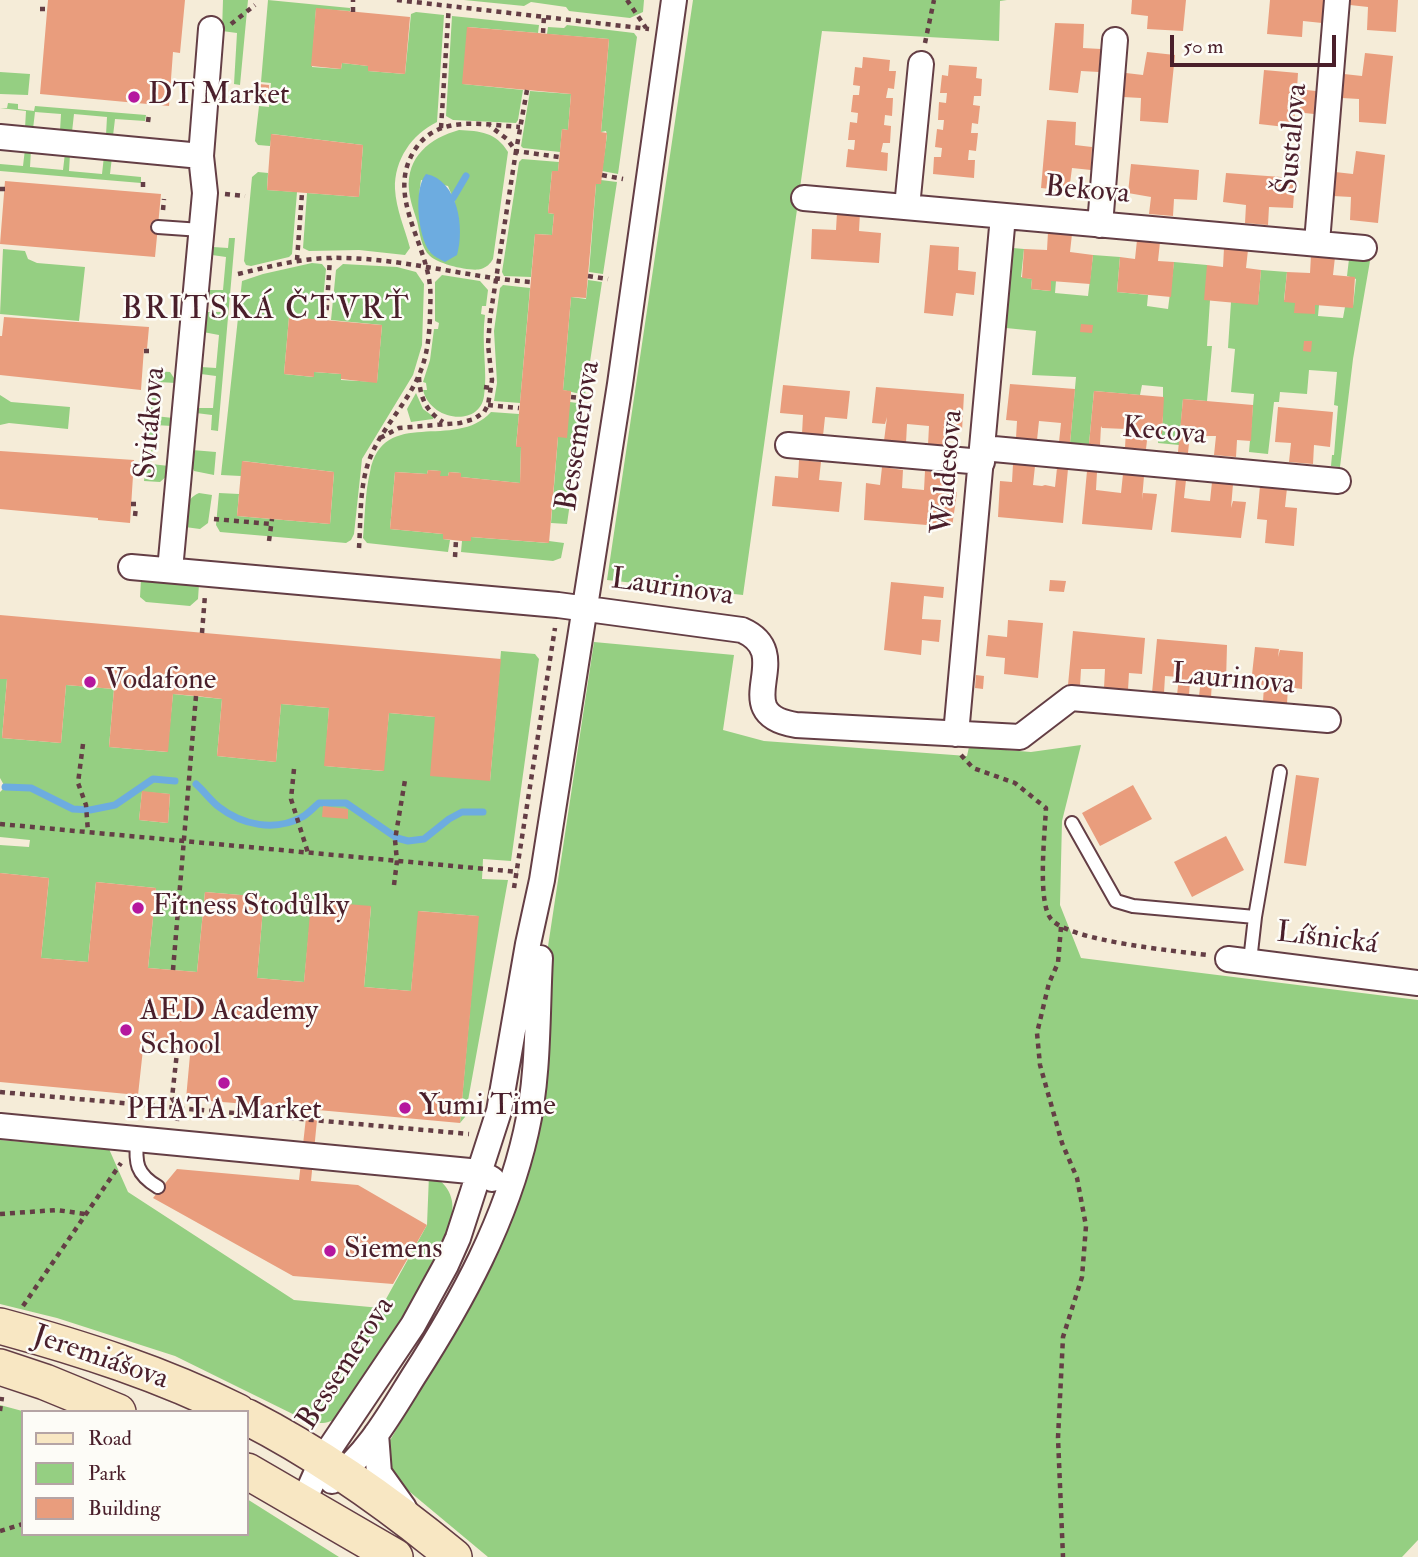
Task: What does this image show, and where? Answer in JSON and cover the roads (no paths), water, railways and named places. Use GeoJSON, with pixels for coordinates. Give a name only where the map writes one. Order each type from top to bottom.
{"type":"FeatureCollection","features":[{"type":"Feature","properties":{"kind":"main road","name":"Jeremiášova"},"geometry":{"type":"LineString","coordinates":[[11,1318],[54,1341],[132,1367],[234,1410]]}},
{"type":"Feature","properties":{"kind":"main road","name":"Jeremiášova"},"geometry":{"type":"LineString","coordinates":[[2,1380],[45,1382],[113,1410]]}},
{"type":"Feature","properties":{"kind":"main road"},"geometry":{"type":"LineString","coordinates":[[248,1417],[332,1467],[417,1526],[454,1557]]}},
{"type":"Feature","properties":{"kind":"main road"},"geometry":{"type":"LineString","coordinates":[[248,1472],[394,1557]]}},
{"type":"Feature","properties":{"kind":"street","name":"Bessemerova"},"geometry":{"type":"LineString","coordinates":[[303,1503],[332,1467],[392,1356],[431,1293],[458,1238],[499,1111],[542,880],[620,384],[674,0]]}},
{"type":"Feature","properties":{"kind":"street","name":"Šustalova"},"geometry":{"type":"LineString","coordinates":[[1317,242],[1337,0]]}},
{"type":"Feature","properties":{"kind":"street","name":"Svitákova"},"geometry":{"type":"LineString","coordinates":[[170,570],[205,192],[201,156],[211,29]]}},
{"type":"Feature","properties":{"kind":"street"},"geometry":{"type":"LineString","coordinates":[[1100,225],[1115,40]]}},
{"type":"Feature","properties":{"kind":"street"},"geometry":{"type":"LineString","coordinates":[[907,207],[921,64]]}},
{"type":"Feature","properties":{"kind":"street"},"geometry":{"type":"LineString","coordinates":[[0,137],[201,156]]}},
{"type":"Feature","properties":{"kind":"street","name":"Bekova"},"geometry":{"type":"LineString","coordinates":[[804,198],[1364,248]]}},
{"type":"Feature","properties":{"kind":"street","name":"Waldesova"},"geometry":{"type":"LineString","coordinates":[[956,742],[1003,216]]}},
{"type":"Feature","properties":{"kind":"street","name":"Kecova"},"geometry":{"type":"LineString","coordinates":[[788,445],[983,455],[1338,481]]}},
{"type":"Feature","properties":{"kind":"street","name":"Laurinova"},"geometry":{"type":"LineString","coordinates":[[131,567],[584,608],[732,628],[760,641],[765,651],[761,695],[771,716],[782,722],[956,742],[1020,737],[1071,698],[1328,720]]}},
{"type":"Feature","properties":{"kind":"street","name":"Bessemerova"},"geometry":{"type":"LineString","coordinates":[[332,1467],[376,1434],[460,1300],[488,1244],[509,1191],[526,1132],[534,1081],[542,880]]}},
{"type":"Feature","properties":{"kind":"street","name":"Líšnická"},"geometry":{"type":"LineString","coordinates":[[1239,960],[1418,984]]}},
{"type":"Feature","properties":{"kind":"street"},"geometry":{"type":"LineString","coordinates":[[0,1126],[480,1172],[509,1191]]}},
{"type":"Feature","properties":{"kind":"street"},"geometry":{"type":"LineString","coordinates":[[376,1434],[379,1473],[417,1526]]}},
{"type":"Feature","properties":{"kind":"lane"},"geometry":{"type":"LineString","coordinates":[[158,227],[201,230]]}},
{"type":"Feature","properties":{"kind":"lane"},"geometry":{"type":"LineString","coordinates":[[1239,960],[1255,917],[1280,772]]}},
{"type":"Feature","properties":{"kind":"lane"},"geometry":{"type":"LineString","coordinates":[[1072,823],[1116,901],[1133,906],[1255,917]]}},
{"type":"Feature","properties":{"kind":"lane"},"geometry":{"type":"LineString","coordinates":[[137,1139],[135,1162],[145,1179],[158,1187]]}},
{"type":"Feature","properties":{"kind":"water"},"geometry":{"type":"Polygon","coordinates":[[[426,174],[445,185],[452,195],[459,219],[457,255],[445,262],[430,252],[422,236],[418,201],[419,190],[426,174]]]}},
{"type":"Feature","properties":{"kind":"waterway"},"geometry":{"type":"LineString","coordinates":[[453,198],[466,176]]}},
{"type":"Feature","properties":{"kind":"waterway"},"geometry":{"type":"LineString","coordinates":[[5,787],[31,788],[73,809],[90,810],[115,805],[153,779],[175,781]]}},
{"type":"Feature","properties":{"kind":"waterway"},"geometry":{"type":"LineString","coordinates":[[196,784],[219,807],[248,822],[270,825],[292,822],[319,803],[346,803],[397,838],[408,841],[424,839],[462,812],[483,812]]}},
{"type":"Feature","properties":{"kind":"place","name":"DT Market"},"geometry":{"type":"Point","coordinates":[134,97]}},
{"type":"Feature","properties":{"kind":"place","name":"Vodafone"},"geometry":{"type":"Point","coordinates":[90,682]}},
{"type":"Feature","properties":{"kind":"place","name":"Fitness Stodůlky"},"geometry":{"type":"Point","coordinates":[138,908]}},
{"type":"Feature","properties":{"kind":"place","name":"AED Academy School"},"geometry":{"type":"Point","coordinates":[126,1030]}},
{"type":"Feature","properties":{"kind":"place","name":"PHATA Market"},"geometry":{"type":"Point","coordinates":[224,1083]}},
{"type":"Feature","properties":{"kind":"place","name":"Yumi Time"},"geometry":{"type":"Point","coordinates":[405,1108]}},
{"type":"Feature","properties":{"kind":"place","name":"Siemens"},"geometry":{"type":"Point","coordinates":[330,1251]}},
{"type":"Feature","properties":{"kind":"district","name":"BRITSKÁ ČTVRŤ"},"geometry":{"type":"Point","coordinates":[266,311]}}]}
